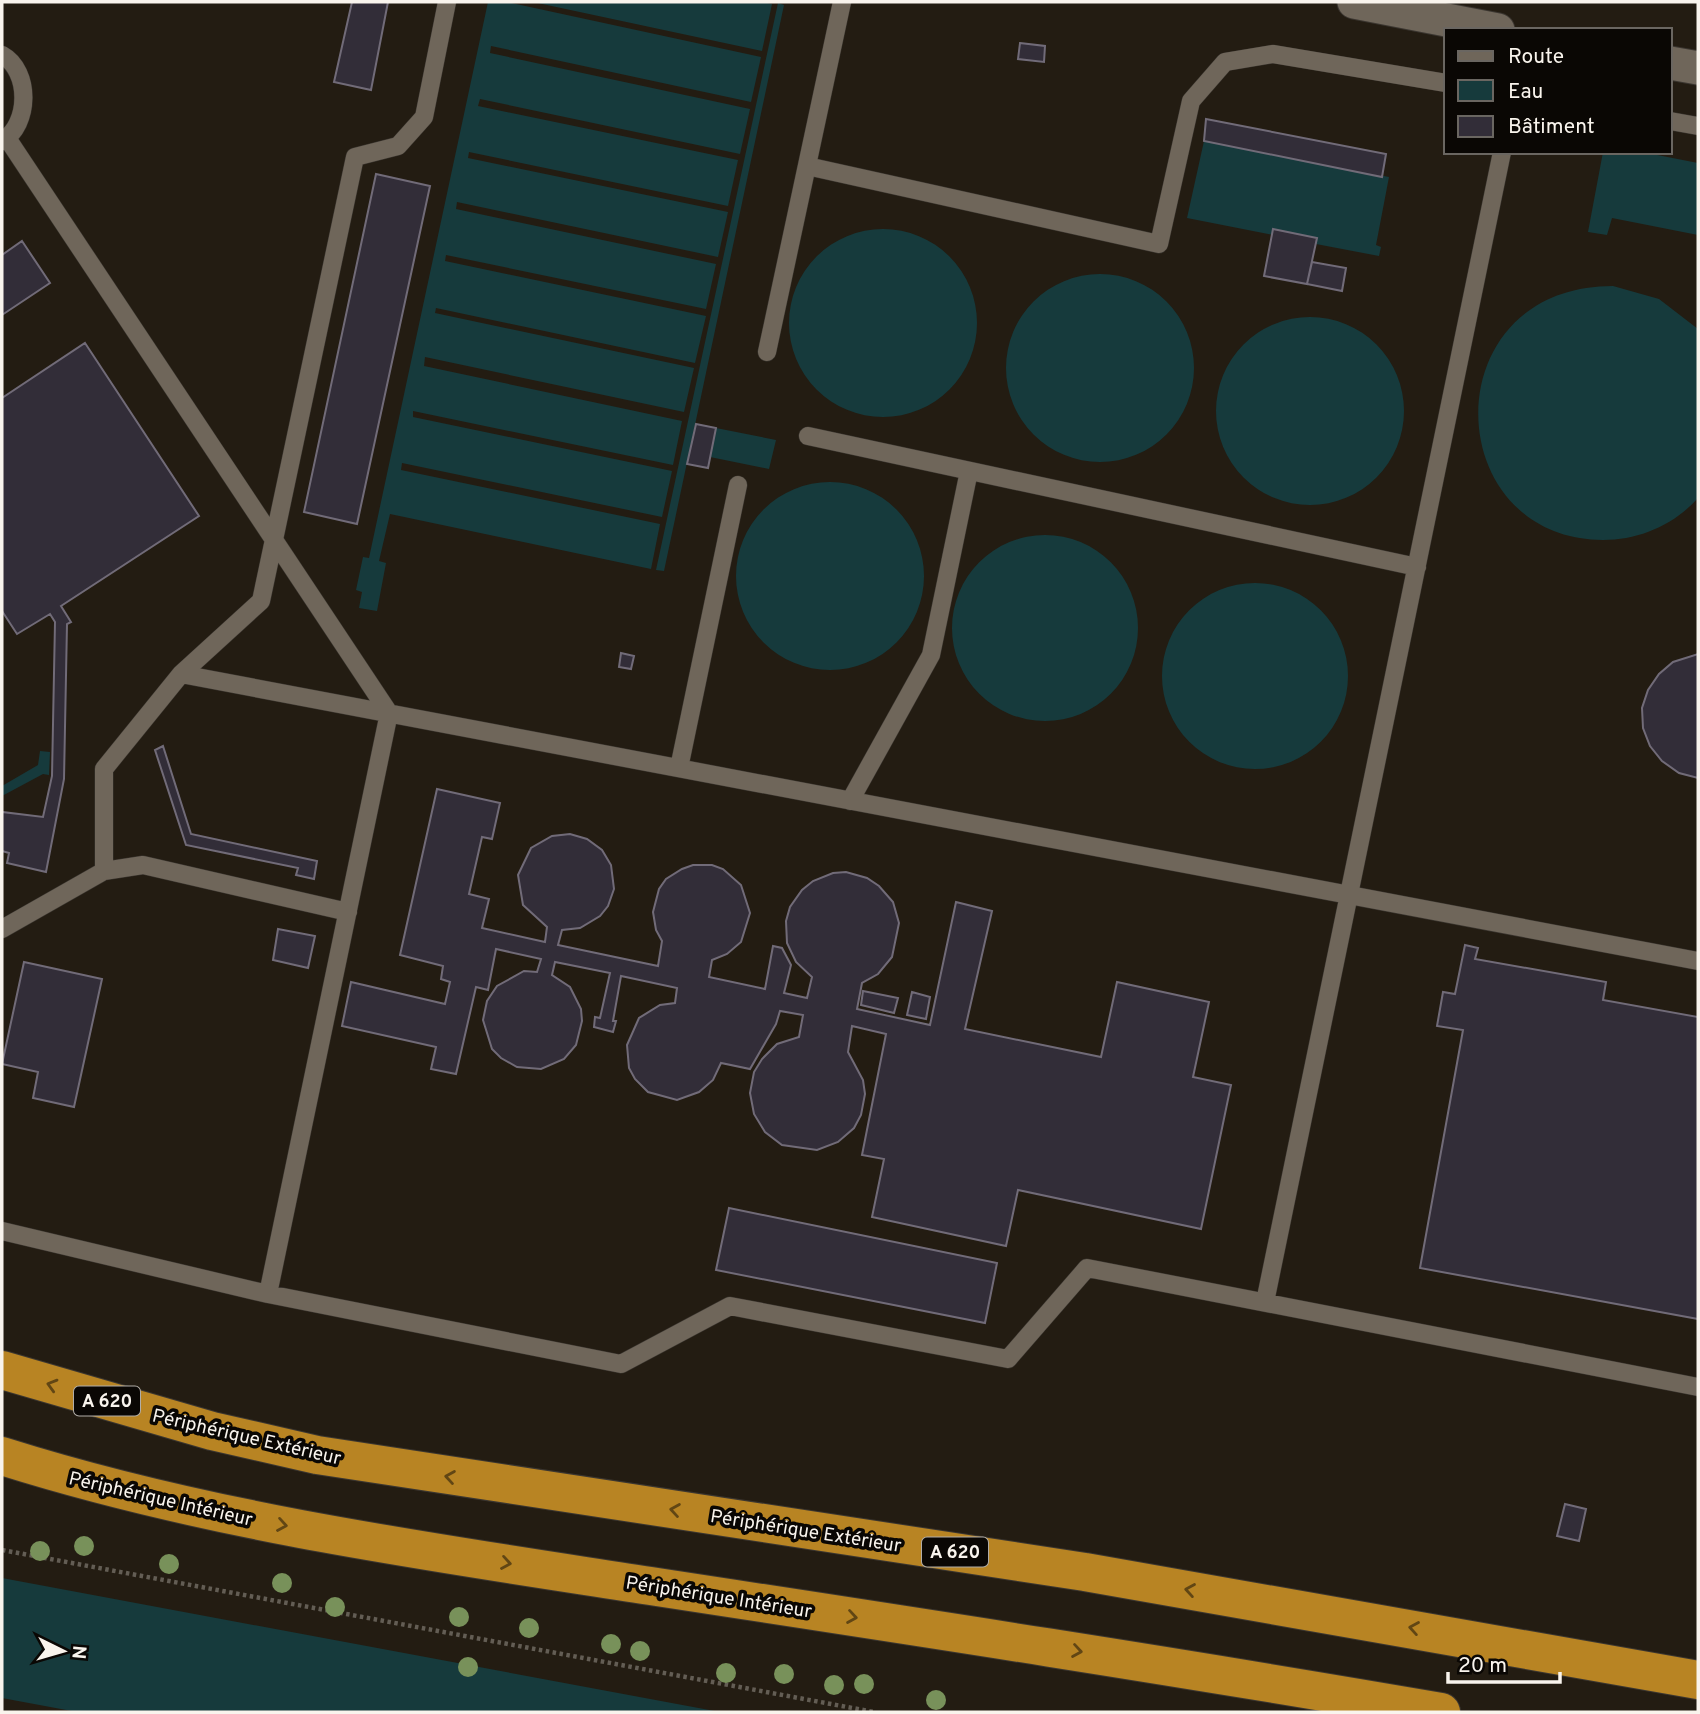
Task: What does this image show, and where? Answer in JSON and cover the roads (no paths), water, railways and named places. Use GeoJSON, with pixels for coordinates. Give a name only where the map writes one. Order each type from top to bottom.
{"type":"FeatureCollection","features":[{"type":"Feature","properties":{"kind":"highway","name":"Périphérique Extérieur"},"geometry":{"type":"LineString","coordinates":[[2,1370],[212,1431],[317,1455],[1085,1572],[1698,1680]]}},
{"type":"Feature","properties":{"kind":"highway","name":"Périphérique Intérieur"},"geometry":{"type":"LineString","coordinates":[[2,1456],[53,1472],[256,1521],[534,1568],[1183,1668],[1441,1712]]}},
{"type":"Feature","properties":{"kind":"street"},"geometry":{"type":"LineString","coordinates":[[1354,2],[1488,28]]}},
{"type":"Feature","properties":{"kind":"street"},"geometry":{"type":"LineString","coordinates":[[1672,63],[1698,68]]}},
{"type":"Feature","properties":{"kind":"lane"},"geometry":{"type":"LineString","coordinates":[[104,871],[104,769],[181,674],[261,601],[355,157],[398,146],[424,117],[447,2]]}},
{"type":"Feature","properties":{"kind":"lane"},"geometry":{"type":"LineString","coordinates":[[767,352],[842,2]]}},
{"type":"Feature","properties":{"kind":"lane"},"geometry":{"type":"LineString","coordinates":[[807,166],[1159,244],[1191,101],[1225,62],[1273,54],[1444,83]]}},
{"type":"Feature","properties":{"kind":"lane"},"geometry":{"type":"LineString","coordinates":[[2,55],[23,85],[22,116],[5,140],[389,713],[268,1294]]}},
{"type":"Feature","properties":{"kind":"lane"},"geometry":{"type":"LineString","coordinates":[[1672,121],[1698,126]]}},
{"type":"Feature","properties":{"kind":"lane"},"geometry":{"type":"LineString","coordinates":[[1265,1302],[1502,154]]}},
{"type":"Feature","properties":{"kind":"lane"},"geometry":{"type":"LineString","coordinates":[[808,436],[1417,568]]}},
{"type":"Feature","properties":{"kind":"lane"},"geometry":{"type":"LineString","coordinates":[[850,801],[931,655],[969,471]]}},
{"type":"Feature","properties":{"kind":"lane"},"geometry":{"type":"LineString","coordinates":[[678,768],[738,485]]}},
{"type":"Feature","properties":{"kind":"lane"},"geometry":{"type":"LineString","coordinates":[[181,674],[1698,961]]}},
{"type":"Feature","properties":{"kind":"lane"},"geometry":{"type":"LineString","coordinates":[[2,929],[104,871],[143,865],[348,912]]}},
{"type":"Feature","properties":{"kind":"lane"},"geometry":{"type":"LineString","coordinates":[[2,1231],[268,1294],[621,1364],[730,1306],[1008,1359],[1087,1268],[1698,1387]]}},
{"type":"Feature","properties":{"kind":"water"},"geometry":{"type":"Polygon","coordinates":[[[488,2],[507,2],[761,57],[751,102],[491,46],[490,53],[750,109],[740,154],[480,99],[478,106],[738,160],[728,206],[469,152],[468,158],[728,212],[718,257],[457,202],[456,209],[716,264],[706,309],[446,255],[445,261],[706,316],[695,363],[436,308],[435,313],[694,368],[684,412],[425,357],[424,366],[682,421],[673,465],[413,411],[413,417],[672,471],[662,517],[402,463],[401,470],[660,524],[651,569],[390,514],[379,561],[386,563],[377,611],[359,608],[362,592],[356,590],[363,557],[369,558],[488,2]]]}},
{"type":"Feature","properties":{"kind":"water"},"geometry":{"type":"Polygon","coordinates":[[[533,2],[763,2],[772,4],[762,51],[533,2]]]}},
{"type":"Feature","properties":{"kind":"water"},"geometry":{"type":"Polygon","coordinates":[[[778,3],[784,5],[664,571],[656,570],[778,3]]]}},
{"type":"Feature","properties":{"kind":"water"},"geometry":{"type":"Polygon","coordinates":[[[1204,141],[1389,177],[1376,245],[1381,247],[1379,256],[1316,244],[1317,238],[1274,229],[1273,235],[1187,218],[1204,141]]]}},
{"type":"Feature","properties":{"kind":"water"},"geometry":{"type":"Polygon","coordinates":[[[1603,154],[1652,154],[1698,163],[1698,235],[1612,218],[1607,235],[1588,232],[1603,154]]]}},
{"type":"Feature","properties":{"kind":"water"},"geometry":{"type":"Polygon","coordinates":[[[883,229],[919,236],[950,256],[970,287],[977,323],[970,359],[950,390],[919,410],[883,417],[847,410],[816,390],[796,359],[789,323],[796,287],[816,256],[847,236],[883,229]]]}},
{"type":"Feature","properties":{"kind":"water"},"geometry":{"type":"Polygon","coordinates":[[[1100,274],[1136,281],[1166,302],[1187,332],[1194,368],[1187,404],[1166,434],[1136,455],[1100,462],[1064,455],[1034,434],[1013,404],[1006,368],[1013,332],[1034,302],[1064,281],[1100,274]]]}},
{"type":"Feature","properties":{"kind":"water"},"geometry":{"type":"Polygon","coordinates":[[[1613,286],[1659,299],[1698,329],[1698,498],[1678,516],[1655,529],[1630,537],[1603,540],[1549,529],[1509,500],[1486,459],[1478,413],[1487,366],[1512,326],[1554,297],[1613,286]]]}},
{"type":"Feature","properties":{"kind":"water"},"geometry":{"type":"Polygon","coordinates":[[[1310,317],[1346,324],[1376,345],[1397,375],[1404,411],[1397,447],[1376,477],[1346,498],[1310,505],[1274,498],[1244,477],[1223,447],[1216,411],[1223,375],[1244,345],[1274,324],[1310,317]]]}},
{"type":"Feature","properties":{"kind":"water"},"geometry":{"type":"Polygon","coordinates":[[[716,428],[776,440],[769,469],[710,457],[716,428]]]}},
{"type":"Feature","properties":{"kind":"water"},"geometry":{"type":"Polygon","coordinates":[[[830,482],[866,489],[896,510],[917,540],[924,576],[917,612],[896,642],[866,663],[830,670],[794,663],[764,642],[743,612],[736,576],[743,540],[764,510],[794,489],[830,482]]]}},
{"type":"Feature","properties":{"kind":"water"},"geometry":{"type":"Polygon","coordinates":[[[1045,535],[1063,536],[1081,542],[1097,550],[1111,562],[1123,576],[1131,592],[1137,610],[1137,646],[1131,664],[1123,680],[1111,694],[1097,706],[1081,714],[1063,720],[1045,721],[1027,720],[1009,714],[993,706],[979,694],[967,680],[959,664],[953,646],[952,628],[953,610],[959,592],[967,576],[979,562],[993,550],[1009,542],[1027,536],[1045,535]]]}},
{"type":"Feature","properties":{"kind":"water"},"geometry":{"type":"Polygon","coordinates":[[[1255,583],[1291,590],[1321,610],[1341,640],[1348,676],[1341,712],[1321,742],[1291,762],[1255,769],[1219,762],[1189,742],[1169,712],[1162,676],[1169,640],[1189,610],[1219,590],[1255,583]]]}},
{"type":"Feature","properties":{"kind":"water"},"geometry":{"type":"Polygon","coordinates":[[[40,751],[50,752],[49,775],[43,774],[2,796],[2,786],[38,765],[40,751]]]}},
{"type":"Feature","properties":{"kind":"water"},"geometry":{"type":"Polygon","coordinates":[[[2,1578],[720,1712],[77,1712],[2,1698],[2,1578]]]}}]}
